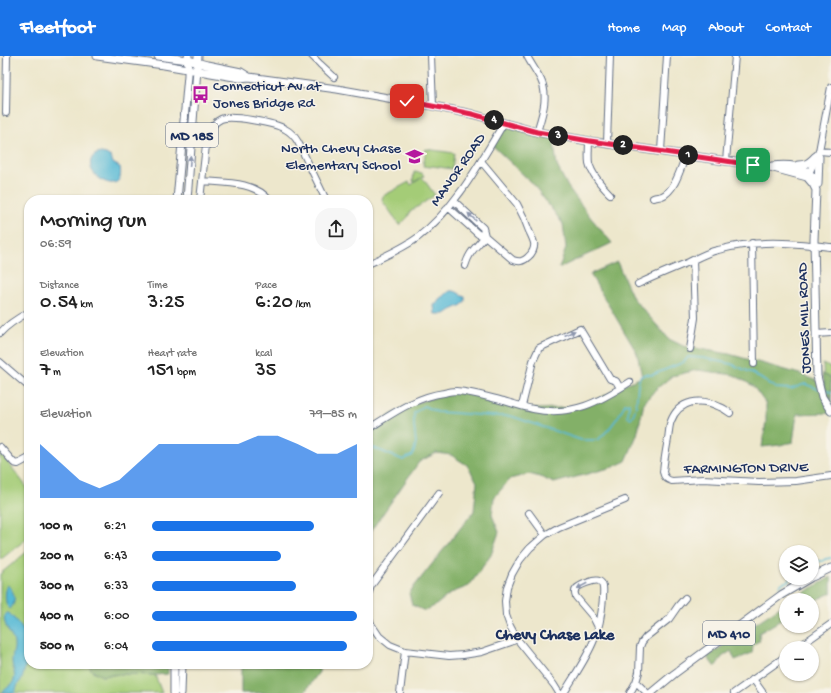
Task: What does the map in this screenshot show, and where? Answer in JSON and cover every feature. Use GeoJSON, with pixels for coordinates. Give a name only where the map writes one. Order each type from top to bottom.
{"type":"FeatureCollection","features":[{"type":"Feature","properties":{"kind":"main road"},"geometry":{"type":"LineString","coordinates":[[97,56],[188,69],[194,61]]}},
{"type":"Feature","properties":{"kind":"main road"},"geometry":{"type":"LineString","coordinates":[[158,56],[194,61],[240,78],[249,77],[337,89],[433,106],[472,114],[537,132],[766,166],[810,174]]}},
{"type":"Feature","properties":{"kind":"main road","name":"MD 185"},"geometry":{"type":"LineString","coordinates":[[187,195],[194,61]]}},
{"type":"Feature","properties":{"kind":"main road","name":"MD 185"},"geometry":{"type":"LineString","coordinates":[[177,195],[188,69]]}},
{"type":"Feature","properties":{"kind":"main road"},"geometry":{"type":"LineString","coordinates":[[766,166],[805,165],[818,155]]}},
{"type":"Feature","properties":{"kind":"main road"},"geometry":{"type":"LineString","coordinates":[[818,155],[818,188]]}},
{"type":"Feature","properties":{"kind":"main road"},"geometry":{"type":"LineString","coordinates":[[788,165],[804,169],[810,174]]}},
{"type":"Feature","properties":{"kind":"main road","name":"JONES MILL ROAD"},"geometry":{"type":"LineString","coordinates":[[810,174],[816,181],[818,188],[818,205],[814,222]]}},
{"type":"Feature","properties":{"kind":"main road","name":"JONES MILL ROAD"},"geometry":{"type":"LineString","coordinates":[[810,174],[810,180],[816,190],[814,245],[817,367],[819,386],[825,402],[831,411]]}},
{"type":"Feature","properties":{"kind":"main road","name":"MD 410"},"geometry":{"type":"LineString","coordinates":[[819,574],[831,568]]}},
{"type":"Feature","properties":{"kind":"main road","name":"MD 410"},"geometry":{"type":"LineString","coordinates":[[651,693],[674,674],[781,595],[799,585]]}},
{"type":"Feature","properties":{"kind":"main road"},"geometry":{"type":"LineString","coordinates":[[174,669],[174,693]]}},
{"type":"Feature","properties":{"kind":"main road"},"geometry":{"type":"LineString","coordinates":[[181,693],[182,669]]}},
{"type":"Feature","properties":{"kind":"street"},"geometry":{"type":"LineString","coordinates":[[6,113],[7,56]]}},
{"type":"Feature","properties":{"kind":"street"},"geometry":{"type":"LineString","coordinates":[[431,56],[433,106]]}},
{"type":"Feature","properties":{"kind":"street"},"geometry":{"type":"LineString","coordinates":[[607,143],[610,56]]}},
{"type":"Feature","properties":{"kind":"street"},"geometry":{"type":"LineString","coordinates":[[661,151],[667,56]]}},
{"type":"Feature","properties":{"kind":"street"},"geometry":{"type":"LineString","coordinates":[[726,161],[735,56]]}},
{"type":"Feature","properties":{"kind":"street"},"geometry":{"type":"LineString","coordinates":[[314,57],[334,77]]}},
{"type":"Feature","properties":{"kind":"street"},"geometry":{"type":"LineString","coordinates":[[528,59],[541,82],[544,92],[544,108],[537,132]]}},
{"type":"Feature","properties":{"kind":"street"},"geometry":{"type":"LineString","coordinates":[[810,174],[816,170],[831,87]]}},
{"type":"Feature","properties":{"kind":"street"},"geometry":{"type":"LineString","coordinates":[[201,195],[207,136],[214,123],[221,119],[230,117],[280,126],[293,134],[324,195]]}},
{"type":"Feature","properties":{"kind":"street","name":"MANOR ROAD"},"geometry":{"type":"LineString","coordinates":[[373,262],[393,252],[416,238],[433,224],[454,201],[504,123]]}},
{"type":"Feature","properties":{"kind":"street"},"geometry":{"type":"LineString","coordinates":[[590,141],[589,162],[593,173],[610,194]]}},
{"type":"Feature","properties":{"kind":"street"},"geometry":{"type":"LineString","coordinates":[[818,155],[831,152]]}},
{"type":"Feature","properties":{"kind":"street"},"geometry":{"type":"LineString","coordinates":[[653,198],[666,194],[672,188],[678,178],[686,155]]}},
{"type":"Feature","properties":{"kind":"street"},"geometry":{"type":"LineString","coordinates":[[448,208],[478,234],[485,236],[513,260],[518,262],[522,261],[528,258],[531,254],[534,248],[534,242],[521,211],[517,204],[481,161]]}},
{"type":"Feature","properties":{"kind":"street"},"geometry":{"type":"LineString","coordinates":[[202,181],[237,184],[251,187],[264,195]]}},
{"type":"Feature","properties":{"kind":"street"},"geometry":{"type":"LineString","coordinates":[[454,201],[483,228],[485,236]]}},
{"type":"Feature","properties":{"kind":"street"},"geometry":{"type":"LineString","coordinates":[[464,266],[472,249],[485,236]]}},
{"type":"Feature","properties":{"kind":"street"},"geometry":{"type":"LineString","coordinates":[[638,284],[717,250],[736,245],[778,242],[831,247]]}},
{"type":"Feature","properties":{"kind":"street"},"geometry":{"type":"LineString","coordinates":[[752,243],[754,364]]}},
{"type":"Feature","properties":{"kind":"street"},"geometry":{"type":"LineString","coordinates":[[690,349],[694,318],[693,260]]}},
{"type":"Feature","properties":{"kind":"street"},"geometry":{"type":"LineString","coordinates":[[0,333],[4,328],[24,315]]}},
{"type":"Feature","properties":{"kind":"street"},"geometry":{"type":"LineString","coordinates":[[522,406],[533,361],[539,348],[580,329],[610,380],[616,380],[620,388]]}},
{"type":"Feature","properties":{"kind":"street"},"geometry":{"type":"LineString","coordinates":[[816,334],[831,334]]}},
{"type":"Feature","properties":{"kind":"street"},"geometry":{"type":"LineString","coordinates":[[0,362],[24,383]]}},
{"type":"Feature","properties":{"kind":"street"},"geometry":{"type":"LineString","coordinates":[[373,426],[418,399],[443,393],[456,391],[474,393],[533,409],[560,412],[583,407],[601,400],[630,382]]}},
{"type":"Feature","properties":{"kind":"street","name":"FARMINGTON DRIVE"},"geometry":{"type":"LineString","coordinates":[[730,413],[713,404],[698,401],[692,401],[682,406],[676,412],[670,424],[663,472],[664,476],[668,480],[672,482],[703,479],[759,482],[796,481],[831,476]]}},
{"type":"Feature","properties":{"kind":"street"},"geometry":{"type":"LineString","coordinates":[[0,447],[14,463],[18,464],[24,461]]}},
{"type":"Feature","properties":{"kind":"street"},"geometry":{"type":"LineString","coordinates":[[373,583],[439,492]]}},
{"type":"Feature","properties":{"kind":"street"},"geometry":{"type":"LineString","coordinates":[[559,693],[518,639],[510,626],[506,615],[505,601],[512,574],[520,560],[530,548],[545,535],[559,527],[625,500]]}},
{"type":"Feature","properties":{"kind":"street"},"geometry":{"type":"LineString","coordinates":[[529,513],[545,535]]}},
{"type":"Feature","properties":{"kind":"street"},"geometry":{"type":"LineString","coordinates":[[564,693],[595,639],[598,627],[604,591],[601,583],[598,580],[595,580],[576,588],[575,594],[593,617],[598,627]]}},
{"type":"Feature","properties":{"kind":"street"},"geometry":{"type":"LineString","coordinates":[[630,693],[636,682],[640,647],[642,642],[669,618],[685,598]]}},
{"type":"Feature","properties":{"kind":"street"},"geometry":{"type":"LineString","coordinates":[[807,641],[831,624]]}},
{"type":"Feature","properties":{"kind":"street"},"geometry":{"type":"LineString","coordinates":[[373,627],[379,636],[390,645],[405,651],[449,656],[482,652],[518,639]]}},
{"type":"Feature","properties":{"kind":"street"},"geometry":{"type":"LineString","coordinates":[[400,693],[405,651]]}},
{"type":"Feature","properties":{"kind":"street"},"geometry":{"type":"LineString","coordinates":[[734,693],[779,661]]}},
{"type":"Feature","properties":{"kind":"street"},"geometry":{"type":"LineString","coordinates":[[753,679],[763,693]]}},
{"type":"Feature","properties":{"kind":"street"},"geometry":{"type":"LineString","coordinates":[[636,682],[647,693]]}},
{"type":"Feature","properties":{"kind":"green space"},"geometry":{"type":"Polygon","coordinates":[[[504,123],[553,135],[557,166],[568,187],[612,243],[559,268],[566,248],[563,224],[533,184],[491,144],[504,123]]]}},
{"type":"Feature","properties":{"kind":"green space"},"geometry":{"type":"Polygon","coordinates":[[[426,149],[454,153],[452,169],[423,166],[426,149]]]}},
{"type":"Feature","properties":{"kind":"green space"},"geometry":{"type":"Polygon","coordinates":[[[414,172],[422,173],[424,176],[422,177],[435,195],[410,212],[408,217],[400,225],[383,202],[383,196],[409,182],[411,185],[421,178],[414,182],[414,172]]]}},
{"type":"Feature","properties":{"kind":"green space"},"geometry":{"type":"Polygon","coordinates":[[[617,262],[633,298],[669,339],[683,346],[729,354],[800,374],[818,381],[831,413],[797,414],[793,442],[762,447],[766,422],[766,404],[753,386],[734,375],[697,370],[672,376],[655,390],[644,403],[637,435],[626,461],[613,467],[554,483],[529,474],[510,479],[494,498],[492,515],[499,532],[491,555],[469,586],[451,593],[436,605],[425,611],[412,605],[409,593],[474,511],[477,482],[467,465],[451,455],[436,453],[419,462],[373,528],[373,426],[405,406],[456,391],[533,409],[583,407],[642,377],[637,353],[590,274],[617,262]]]}},
{"type":"Feature","properties":{"kind":"green space"},"geometry":{"type":"Polygon","coordinates":[[[823,364],[831,368],[831,404],[824,391],[823,364]]]}},
{"type":"Feature","properties":{"kind":"green space"},"geometry":{"type":"Polygon","coordinates":[[[822,374],[831,378],[831,400],[828,397],[822,374]]]}},
{"type":"Feature","properties":{"kind":"green space"},"geometry":{"type":"Polygon","coordinates":[[[0,453],[24,483],[24,541],[0,560],[0,453]]]}},
{"type":"Feature","properties":{"kind":"green space"},"geometry":{"type":"Polygon","coordinates":[[[24,554],[24,669],[91,669],[102,676],[121,674],[155,675],[162,693],[0,693],[0,574],[24,554]]]}},
{"type":"Feature","properties":{"kind":"green space"},"geometry":{"type":"Polygon","coordinates":[[[831,577],[831,593],[819,599],[819,593],[803,593],[819,585],[831,577]]]}},
{"type":"Feature","properties":{"kind":"green space"},"geometry":{"type":"Polygon","coordinates":[[[779,608],[779,621],[759,633],[760,640],[753,645],[752,653],[735,660],[731,651],[722,657],[715,667],[707,657],[779,608]]]}},
{"type":"Feature","properties":{"kind":"green space"},"geometry":{"type":"Polygon","coordinates":[[[168,669],[168,674],[121,674],[102,676],[91,670],[168,669]]]}},
{"type":"Feature","properties":{"kind":"green space"},"geometry":{"type":"Polygon","coordinates":[[[241,669],[319,669],[319,672],[304,693],[241,693],[241,669]]]}},
{"type":"Feature","properties":{"kind":"water"},"geometry":{"type":"Polygon","coordinates":[[[101,153],[111,157],[113,163],[120,167],[120,176],[117,182],[106,182],[94,173],[91,167],[91,160],[95,155],[101,153]]]}},
{"type":"Feature","properties":{"kind":"water"},"geometry":{"type":"Polygon","coordinates":[[[450,291],[465,296],[465,301],[462,305],[445,314],[435,314],[434,305],[439,299],[450,291]]]}},
{"type":"Feature","properties":{"kind":"water"},"geometry":{"type":"Polygon","coordinates":[[[7,585],[12,590],[14,597],[12,607],[9,609],[5,597],[7,585]]]}},
{"type":"Feature","properties":{"kind":"water"},"geometry":{"type":"Polygon","coordinates":[[[6,613],[9,613],[24,630],[25,669],[22,679],[18,684],[15,693],[2,693],[14,680],[12,661],[14,643],[5,624],[6,613]]]}},
{"type":"Feature","properties":{"kind":"waterway"},"geometry":{"type":"LineString","coordinates":[[373,448],[403,460],[413,455],[416,443],[414,413],[424,406],[437,412],[511,416],[581,440],[598,440],[609,429],[625,404],[629,403],[628,417],[631,418],[634,414],[640,377],[645,374],[652,375],[684,362],[688,357],[703,358],[731,364],[750,372],[776,388],[791,389],[805,384],[818,389]]}},
{"type":"Feature","properties":{"kind":"waterway"},"geometry":{"type":"LineString","coordinates":[[822,390],[831,392]]}},
{"type":"Feature","properties":{"kind":"waterway"},"geometry":{"type":"LineString","coordinates":[[819,561],[831,558]]}},
{"type":"Feature","properties":{"kind":"place","name":"Connecticut Av at Jones Bridge Rd"},"geometry":{"type":"Point","coordinates":[200,94]}},
{"type":"Feature","properties":{"kind":"place","name":"North Chevy Chase Elementary School"},"geometry":{"type":"Point","coordinates":[414,156]}},
{"type":"Feature","properties":{"kind":"district","name":"Chevy Chase Lake"},"geometry":{"type":"Point","coordinates":[555,633]}},
{"type":"Feature","properties":{"kind":"route"},"geometry":{"type":"LineString","coordinates":[[407,101],[472,114],[537,132],[753,165]]}}]}
